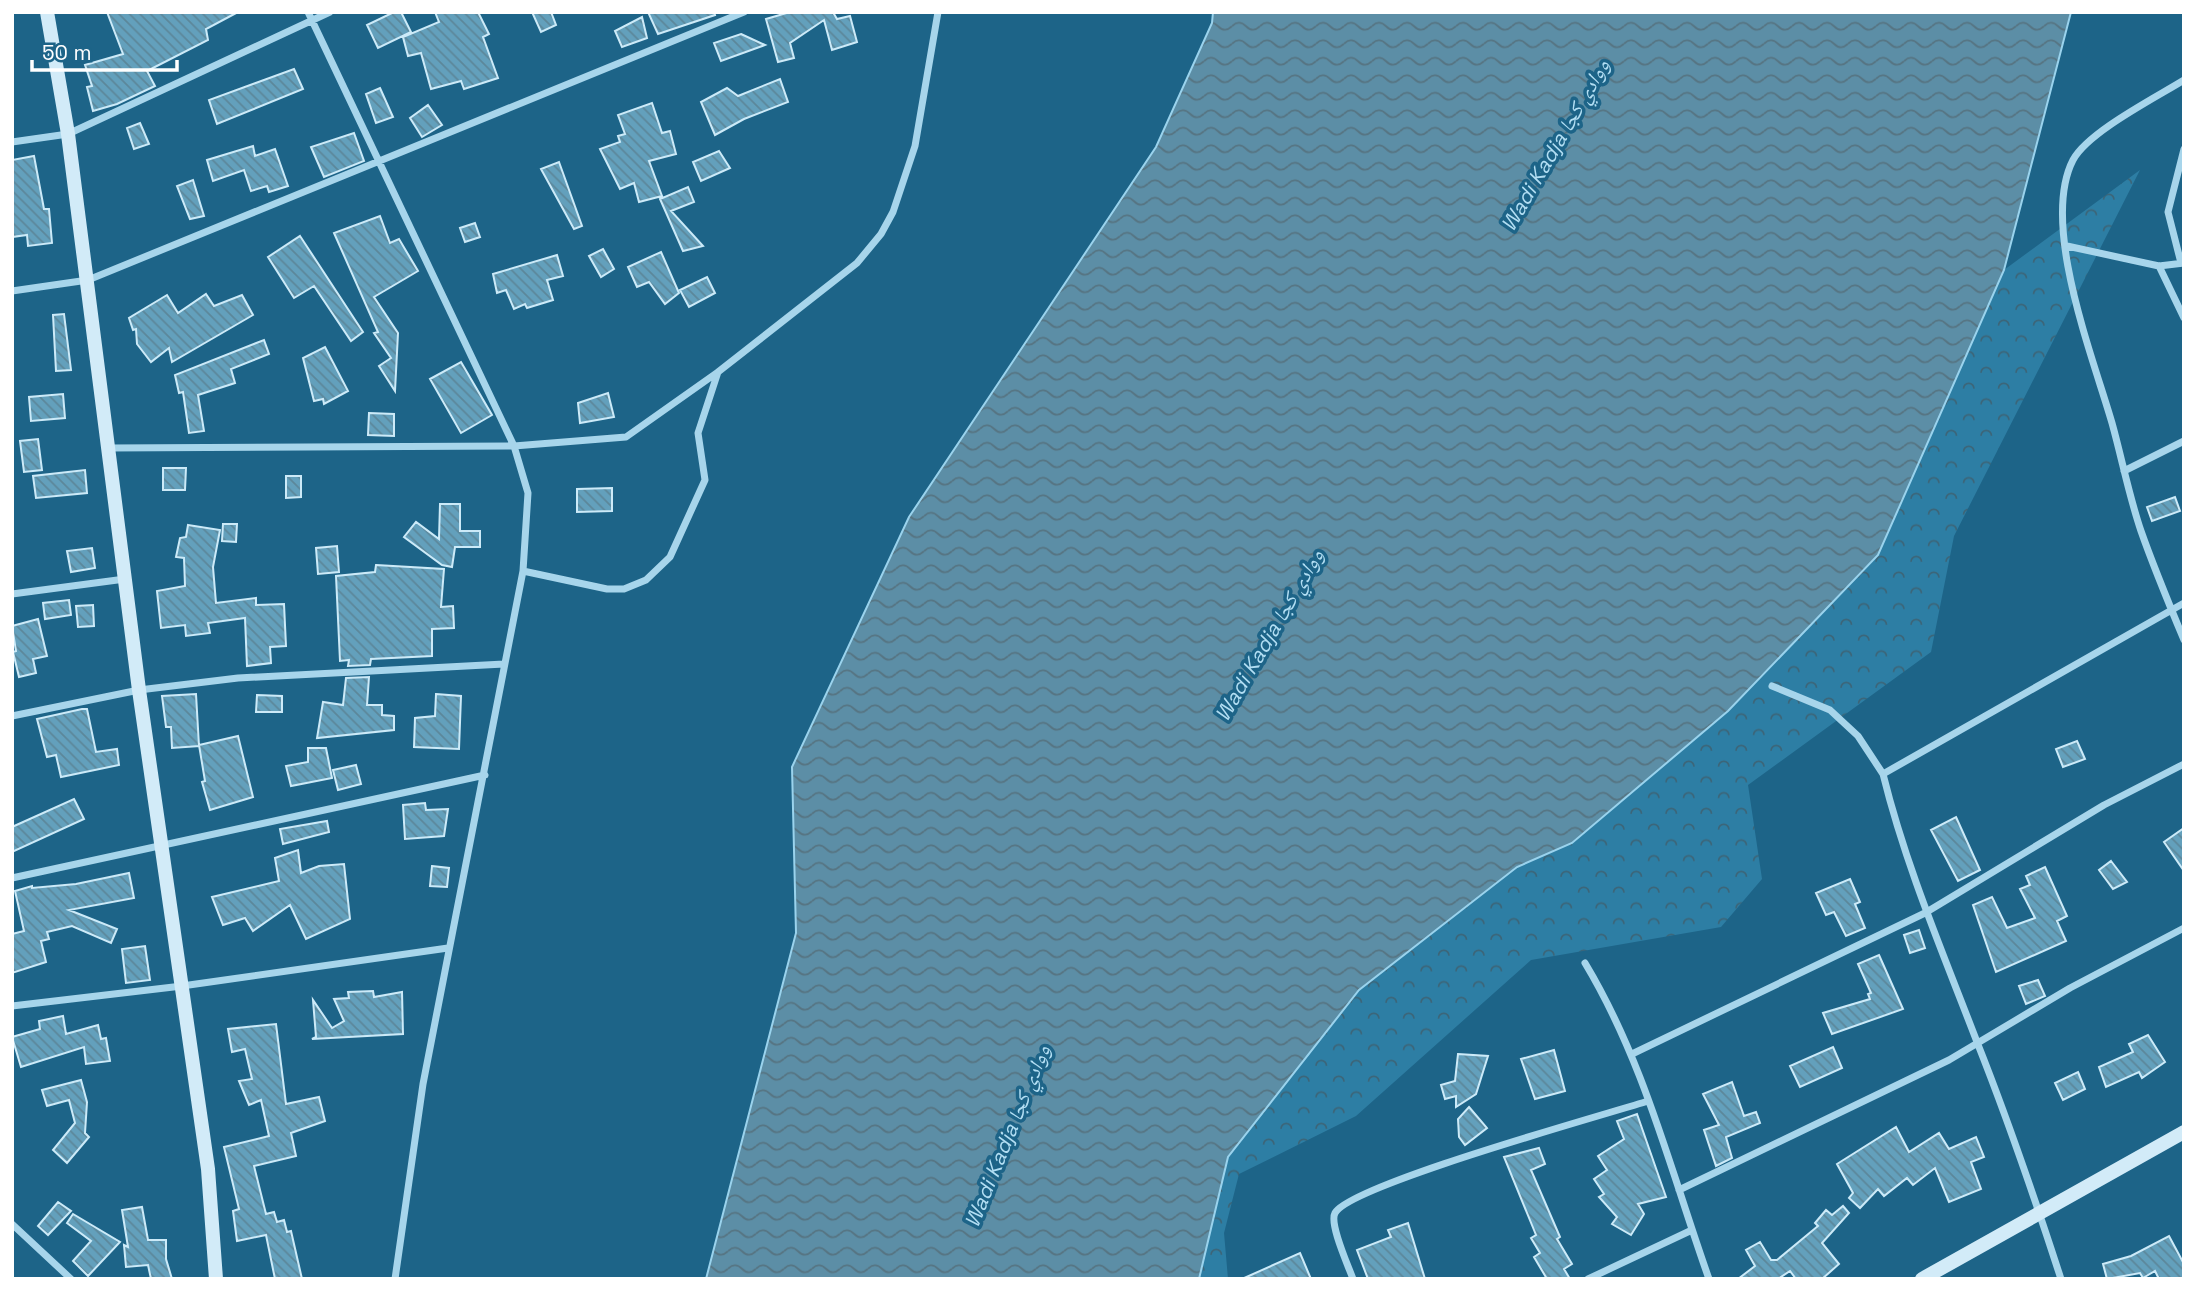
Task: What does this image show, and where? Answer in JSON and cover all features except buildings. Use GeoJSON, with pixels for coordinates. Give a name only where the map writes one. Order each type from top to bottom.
{"type":"FeatureCollection","features":[{"type":"Feature","properties":{"kind":"street"},"geometry":{"type":"LineString","coordinates":[[47,12],[68,134],[139,690],[208,1169],[216,1279]]}},
{"type":"Feature","properties":{"kind":"street"},"geometry":{"type":"LineString","coordinates":[[308,12],[514,446],[528,493],[523,571],[423,1084],[395,1279]]}},
{"type":"Feature","properties":{"kind":"street"},"geometry":{"type":"LineString","coordinates":[[12,142],[68,134],[330,12]]}},
{"type":"Feature","properties":{"kind":"street"},"geometry":{"type":"LineString","coordinates":[[12,291],[88,280],[744,12]]}},
{"type":"Feature","properties":{"kind":"street"},"geometry":{"type":"LineString","coordinates":[[109,448],[514,446],[626,437],[718,372],[857,263],[881,234],[894,212],[915,146],[938,12]]}},
{"type":"Feature","properties":{"kind":"street"},"geometry":{"type":"LineString","coordinates":[[2184,80],[2089,141],[2074,158],[2065,178],[2062,206],[2085,338],[2140,530],[2184,640]]}},
{"type":"Feature","properties":{"kind":"street"},"geometry":{"type":"LineString","coordinates":[[2067,246],[2159,266],[2183,263],[2168,212],[2184,149]]}},
{"type":"Feature","properties":{"kind":"street"},"geometry":{"type":"LineString","coordinates":[[2159,266],[2184,318]]}},
{"type":"Feature","properties":{"kind":"street"},"geometry":{"type":"LineString","coordinates":[[523,571],[607,589],[624,589],[646,580],[670,557],[705,480],[698,433],[718,372]]}},
{"type":"Feature","properties":{"kind":"street"},"geometry":{"type":"LineString","coordinates":[[2124,471],[2184,441]]}},
{"type":"Feature","properties":{"kind":"street"},"geometry":{"type":"LineString","coordinates":[[12,594],[125,579]]}},
{"type":"Feature","properties":{"kind":"street"},"geometry":{"type":"LineString","coordinates":[[1883,774],[2184,603]]}},
{"type":"Feature","properties":{"kind":"street"},"geometry":{"type":"LineString","coordinates":[[12,716],[139,690],[238,678],[504,664]]}},
{"type":"Feature","properties":{"kind":"street"},"geometry":{"type":"LineString","coordinates":[[1772,686],[1830,710],[1858,736],[1883,774],[1899,838],[1925,913],[1978,1043],[2061,1279]]}},
{"type":"Feature","properties":{"kind":"street"},"geometry":{"type":"LineString","coordinates":[[1632,1054],[1925,913],[2104,806],[2184,764]]}},
{"type":"Feature","properties":{"kind":"street"},"geometry":{"type":"LineString","coordinates":[[12,878],[485,775]]}},
{"type":"Feature","properties":{"kind":"street"},"geometry":{"type":"LineString","coordinates":[[1679,1190],[1949,1060],[2070,988],[2184,928]]}},
{"type":"Feature","properties":{"kind":"street"},"geometry":{"type":"LineString","coordinates":[[12,1006],[181,986],[448,948]]}},
{"type":"Feature","properties":{"kind":"street"},"geometry":{"type":"LineString","coordinates":[[1585,963],[1610,1005],[1632,1054],[1709,1279]]}},
{"type":"Feature","properties":{"kind":"street"},"geometry":{"type":"LineString","coordinates":[[1353,1279],[1334,1225],[1334,1214],[1339,1208],[1364,1194],[1441,1164],[1648,1101]]}},
{"type":"Feature","properties":{"kind":"street"},"geometry":{"type":"LineString","coordinates":[[1922,1279],[2184,1132]]}},
{"type":"Feature","properties":{"kind":"street"},"geometry":{"type":"LineString","coordinates":[[12,1224],[71,1279]]}},
{"type":"Feature","properties":{"kind":"street"},"geometry":{"type":"LineString","coordinates":[[1588,1279],[1692,1230]]}},
{"type":"Feature","properties":{"kind":"green space"},"geometry":{"type":"Polygon","coordinates":[[[2140,170],[1954,536],[1931,652],[1748,785],[1762,879],[1721,927],[1531,960],[1356,1116],[1239,1174],[1224,1233],[1228,1279],[1199,1279],[1228,1157],[1359,990],[1517,867],[1572,843],[1728,711],[1878,555],[2004,270],[2140,170]]]}},
{"type":"Feature","properties":{"kind":"water","name":"Wadi Kadja ووادي كجا"},"geometry":{"type":"Polygon","coordinates":[[[1213,12],[2071,12],[2004,270],[1878,555],[1728,711],[1572,843],[1517,867],[1359,990],[1228,1157],[1199,1279],[706,1279],[796,933],[792,767],[909,517],[1156,147],[1212,23],[1213,12]]]}}]}
